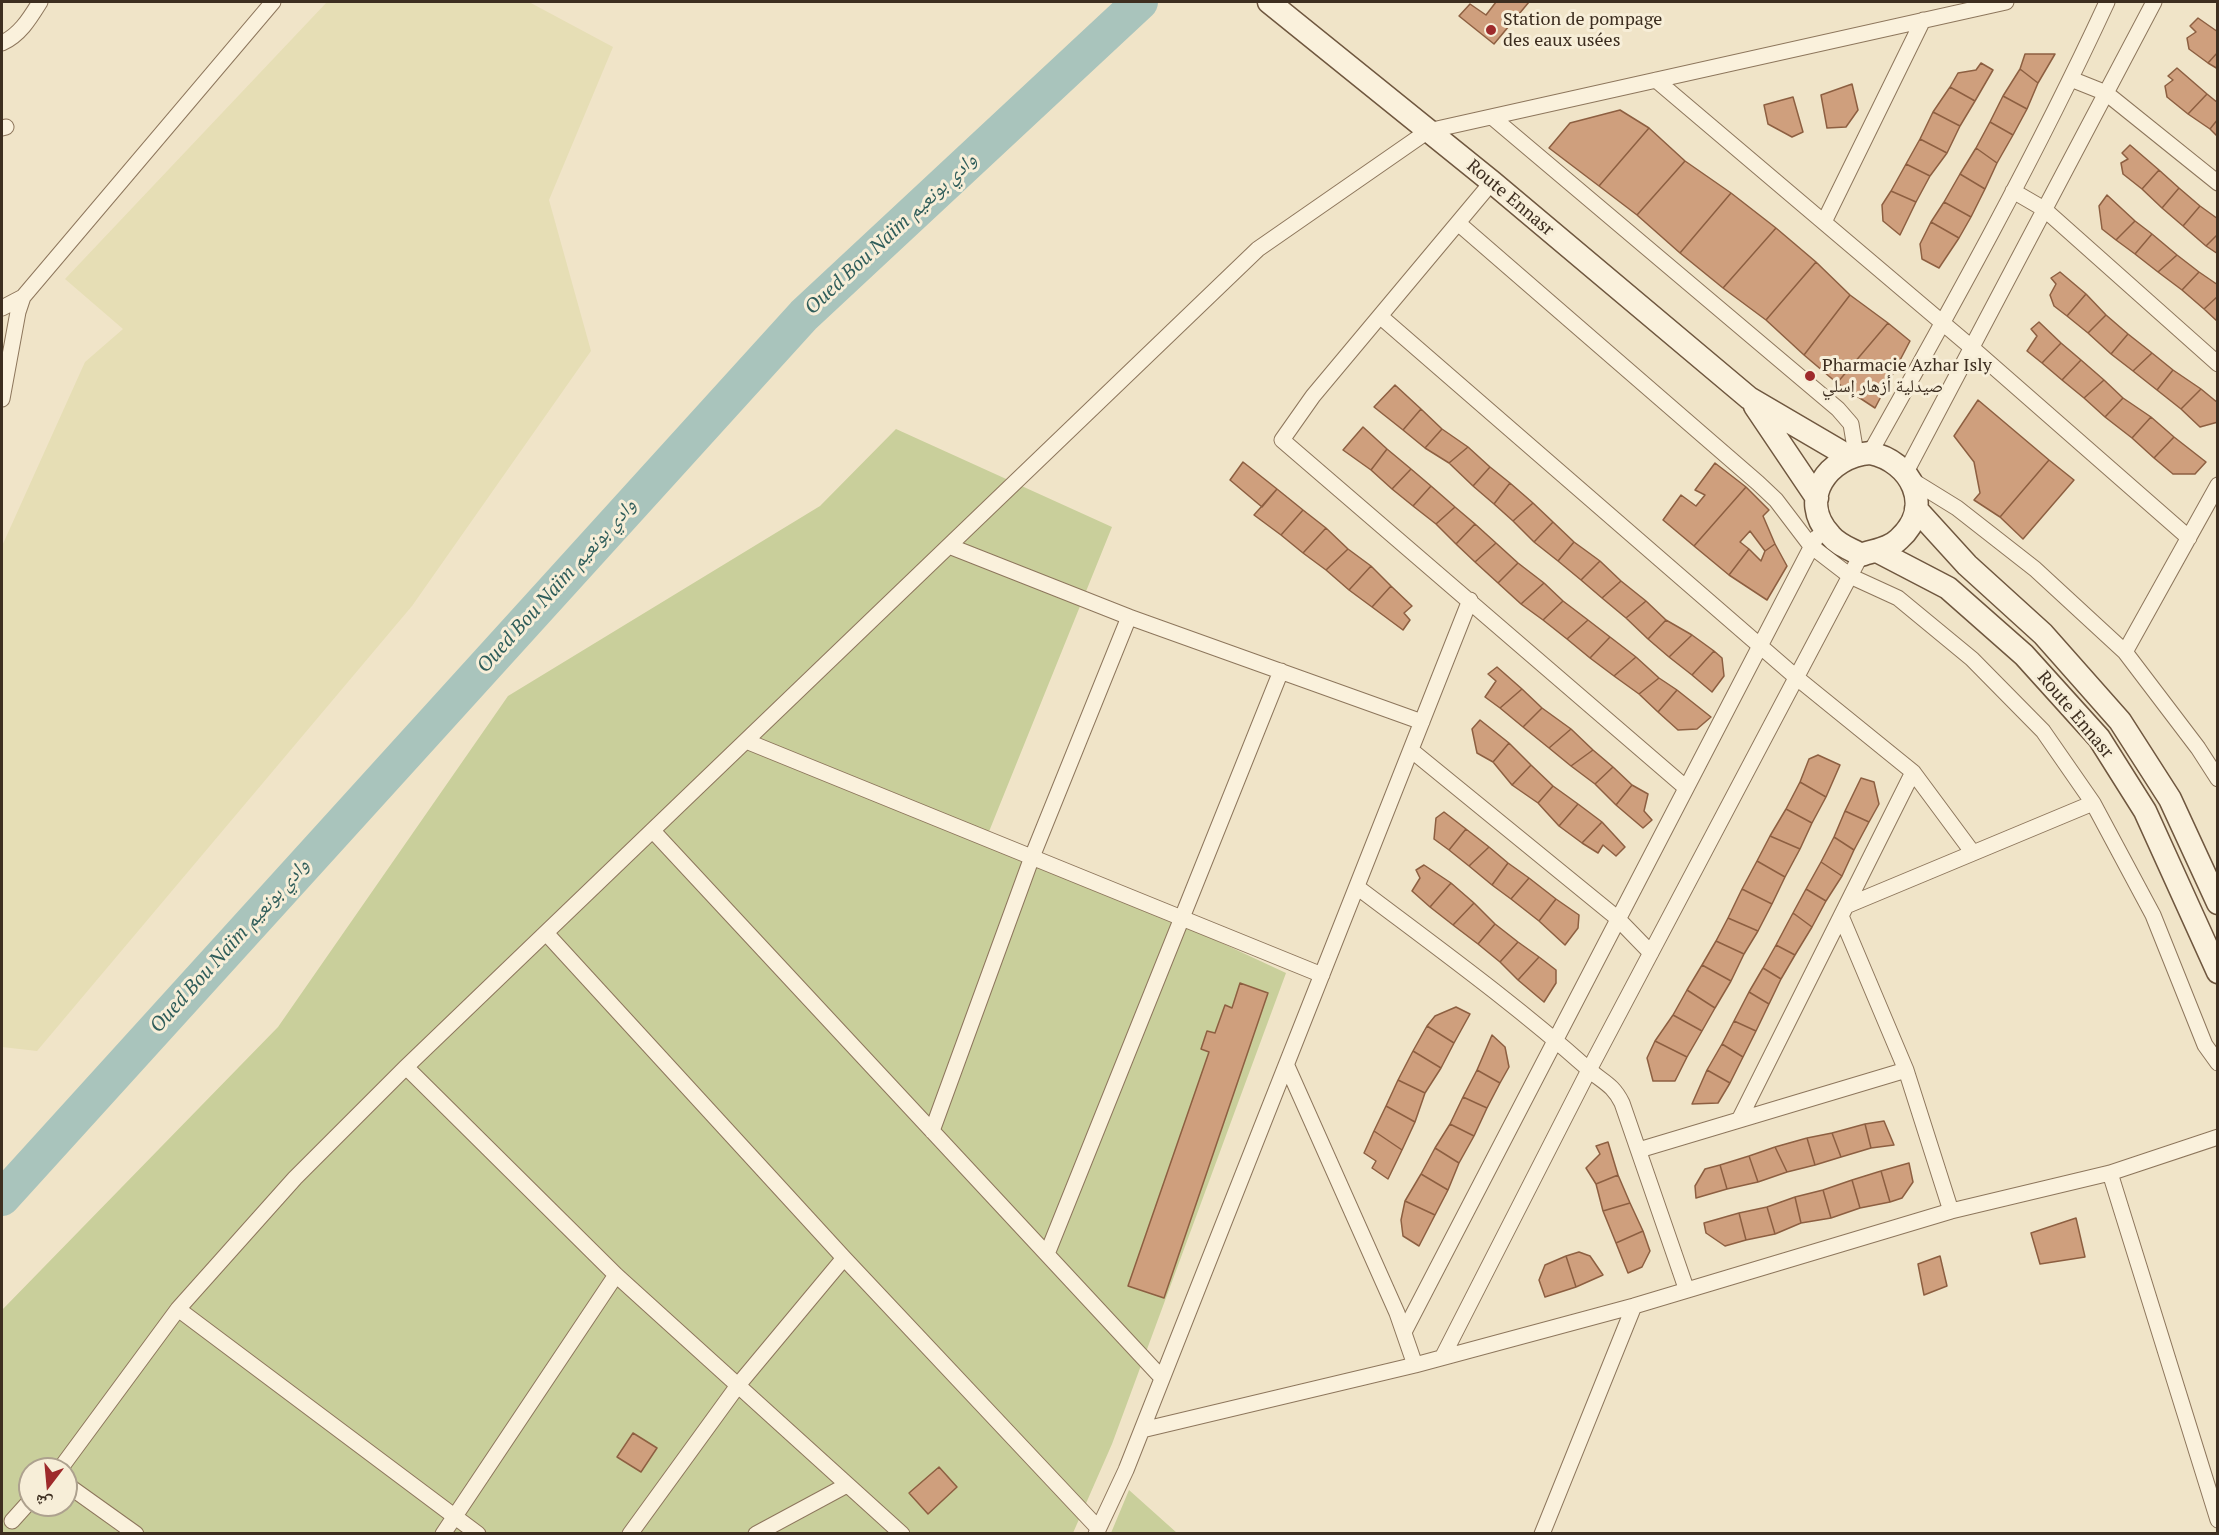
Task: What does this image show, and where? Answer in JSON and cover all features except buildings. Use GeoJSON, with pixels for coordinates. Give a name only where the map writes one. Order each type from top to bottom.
{"type":"FeatureCollection","features":[{"type":"Feature","properties":{"kind":"main road","name":"Route Ennasr"},"geometry":{"type":"LineString","coordinates":[[1269,2],[1492,182],[1749,398],[1858,454]]}},
{"type":"Feature","properties":{"kind":"main road","name":"Route Ennasr"},"geometry":{"type":"LineString","coordinates":[[1749,398],[1817,498]]}},
{"type":"Feature","properties":{"kind":"main road"},"geometry":{"type":"LineString","coordinates":[[1858,454],[1884,456],[1908,476],[1915,494],[1916,509],[1910,526],[1899,540],[1869,553],[1839,544],[1822,525],[1817,498],[1827,472],[1858,454]]}},
{"type":"Feature","properties":{"kind":"main road","name":"Route Ennasr"},"geometry":{"type":"LineString","coordinates":[[1916,509],[1967,566],[2043,634],[2120,721],[2170,799],[2217,903]]}},
{"type":"Feature","properties":{"kind":"main road","name":"Route Ennasr"},"geometry":{"type":"LineString","coordinates":[[1869,553],[1948,588],[2024,655],[2098,738],[2145,811],[2217,972]]}},
{"type":"Feature","properties":{"kind":"street"},"geometry":{"type":"LineString","coordinates":[[2,43],[10,39],[29,20],[40,2]]}},
{"type":"Feature","properties":{"kind":"street"},"geometry":{"type":"LineString","coordinates":[[2,308],[23,297],[273,2]]}},
{"type":"Feature","properties":{"kind":"street"},"geometry":{"type":"LineString","coordinates":[[69,1457],[178,1309],[295,1178],[406,1067],[1258,249],[1428,131],[2006,2]]}},
{"type":"Feature","properties":{"kind":"street"},"geometry":{"type":"LineString","coordinates":[[1858,454],[1942,323],[2072,79],[2107,2]]}},
{"type":"Feature","properties":{"kind":"street"},"geometry":{"type":"LineString","coordinates":[[2154,2],[1971,347],[1908,476],[1957,508],[2035,569],[2125,652],[2198,748],[2217,779]]}},
{"type":"Feature","properties":{"kind":"street"},"geometry":{"type":"LineString","coordinates":[[1824,222],[1923,20]]}},
{"type":"Feature","properties":{"kind":"street"},"geometry":{"type":"LineString","coordinates":[[2072,79],[2106,93],[2217,183]]}},
{"type":"Feature","properties":{"kind":"street"},"geometry":{"type":"LineString","coordinates":[[1656,80],[1971,347],[2189,537]]}},
{"type":"Feature","properties":{"kind":"street"},"geometry":{"type":"LineString","coordinates":[[1492,117],[1838,409],[1851,424],[1858,454]]}},
{"type":"Feature","properties":{"kind":"street"},"geometry":{"type":"LineString","coordinates":[[1492,182],[1381,318],[1313,396],[1282,440],[1686,787]]}},
{"type":"Feature","properties":{"kind":"street"},"geometry":{"type":"LineString","coordinates":[[2013,191],[2044,209],[2217,364]]}},
{"type":"Feature","properties":{"kind":"street"},"geometry":{"type":"LineString","coordinates":[[1458,223],[1758,483],[1776,500],[1811,546],[1850,576],[1898,598],[1972,659],[2043,731],[2093,803],[2153,915],[2205,1045],[2217,1064]]}},
{"type":"Feature","properties":{"kind":"street"},"geometry":{"type":"LineString","coordinates":[[2,398],[23,297]]}},
{"type":"Feature","properties":{"kind":"street"},"geometry":{"type":"LineString","coordinates":[[1381,318],[1797,678],[1913,772],[1973,853]]}},
{"type":"Feature","properties":{"kind":"street"},"geometry":{"type":"LineString","coordinates":[[2125,652],[2217,485]]}},
{"type":"Feature","properties":{"kind":"street"},"geometry":{"type":"LineString","coordinates":[[1404,1332],[1822,525]]}},
{"type":"Feature","properties":{"kind":"street"},"geometry":{"type":"LineString","coordinates":[[950,546],[1129,617],[1422,722]]}},
{"type":"Feature","properties":{"kind":"street"},"geometry":{"type":"LineString","coordinates":[[1443,1356],[1589,1070],[1850,576],[1869,553]]}},
{"type":"Feature","properties":{"kind":"street"},"geometry":{"type":"LineString","coordinates":[[546,933],[1097,1531],[1142,1430],[1470,600]]}},
{"type":"Feature","properties":{"kind":"street"},"geometry":{"type":"LineString","coordinates":[[932,1131],[1032,857],[1129,617]]}},
{"type":"Feature","properties":{"kind":"street"},"geometry":{"type":"LineString","coordinates":[[1047,1254],[1281,671]]}},
{"type":"Feature","properties":{"kind":"street"},"geometry":{"type":"LineString","coordinates":[[746,741],[1322,975]]}},
{"type":"Feature","properties":{"kind":"street"},"geometry":{"type":"LineString","coordinates":[[1411,750],[1617,918],[1651,953]]}},
{"type":"Feature","properties":{"kind":"street"},"geometry":{"type":"LineString","coordinates":[[1739,1120],[1913,772]]}},
{"type":"Feature","properties":{"kind":"street"},"geometry":{"type":"LineString","coordinates":[[1844,911],[1973,853],[2093,803]]}},
{"type":"Feature","properties":{"kind":"street"},"geometry":{"type":"LineString","coordinates":[[653,831],[1162,1378]]}},
{"type":"Feature","properties":{"kind":"street"},"geometry":{"type":"LineString","coordinates":[[1357,887],[1555,1038],[1589,1070],[1607,1081],[1616,1093],[1639,1149],[1686,1288]]}},
{"type":"Feature","properties":{"kind":"street"},"geometry":{"type":"LineString","coordinates":[[1844,911],[1906,1070],[1950,1211]]}},
{"type":"Feature","properties":{"kind":"street"},"geometry":{"type":"LineString","coordinates":[[1287,1066],[1404,1332],[1415,1365]]}},
{"type":"Feature","properties":{"kind":"street"},"geometry":{"type":"LineString","coordinates":[[406,1067],[616,1275],[902,1533]]}},
{"type":"Feature","properties":{"kind":"street"},"geometry":{"type":"LineString","coordinates":[[1639,1149],[1906,1070]]}},
{"type":"Feature","properties":{"kind":"street"},"geometry":{"type":"LineString","coordinates":[[1142,1430],[1415,1365],[1634,1306],[1686,1288],[1950,1211],[2110,1173],[2217,1137]]}},
{"type":"Feature","properties":{"kind":"street"},"geometry":{"type":"LineString","coordinates":[[2110,1173],[2217,1520]]}},
{"type":"Feature","properties":{"kind":"street"},"geometry":{"type":"LineString","coordinates":[[630,1533],[739,1384],[844,1258]]}},
{"type":"Feature","properties":{"kind":"street"},"geometry":{"type":"LineString","coordinates":[[443,1533],[616,1275]]}},
{"type":"Feature","properties":{"kind":"street"},"geometry":{"type":"LineString","coordinates":[[1542,1533],[1634,1306]]}},
{"type":"Feature","properties":{"kind":"street"},"geometry":{"type":"LineString","coordinates":[[178,1309],[478,1533]]}},
{"type":"Feature","properties":{"kind":"street"},"geometry":{"type":"LineString","coordinates":[[756,1533],[847,1485]]}},
{"type":"Feature","properties":{"kind":"street"},"geometry":{"type":"LineString","coordinates":[[78,1492],[136,1533]]}},
{"type":"Feature","properties":{"kind":"street"},"geometry":{"type":"LineString","coordinates":[[12,1521],[18,1515]]}},
{"type":"Feature","properties":{"kind":"shaded area"},"geometry":{"type":"Polygon","coordinates":[[[327,2],[529,2],[613,47],[549,200],[591,351],[412,606],[37,1051],[2,1047],[2,546],[85,362],[123,329],[65,279],[327,2]]]}},
{"type":"Feature","properties":{"kind":"green space"},"geometry":{"type":"Polygon","coordinates":[[[896,429],[1112,527],[988,834],[1286,973],[1112,1444],[1073,1533],[2,1533],[2,1310],[278,1027],[508,696],[820,506],[896,429]]]}},
{"type":"Feature","properties":{"kind":"green space"},"geometry":{"type":"Polygon","coordinates":[[[1129,1490],[1177,1533],[1111,1533],[1129,1490]]]}},
{"type":"Feature","properties":{"kind":"waterway","name":"Oued Bou Naïm وادي بونعيم"},"geometry":{"type":"LineString","coordinates":[[2,1198],[804,315],[1140,2]]}},
{"type":"Feature","properties":{"kind":"place","name":"Station de pompage des eaux usées"},"geometry":{"type":"Point","coordinates":[1491,30]}},
{"type":"Feature","properties":{"kind":"place","name":"Pharmacie Azhar Isly صيدلية أزهار إسلي"},"geometry":{"type":"Point","coordinates":[1810,376]}}]}
